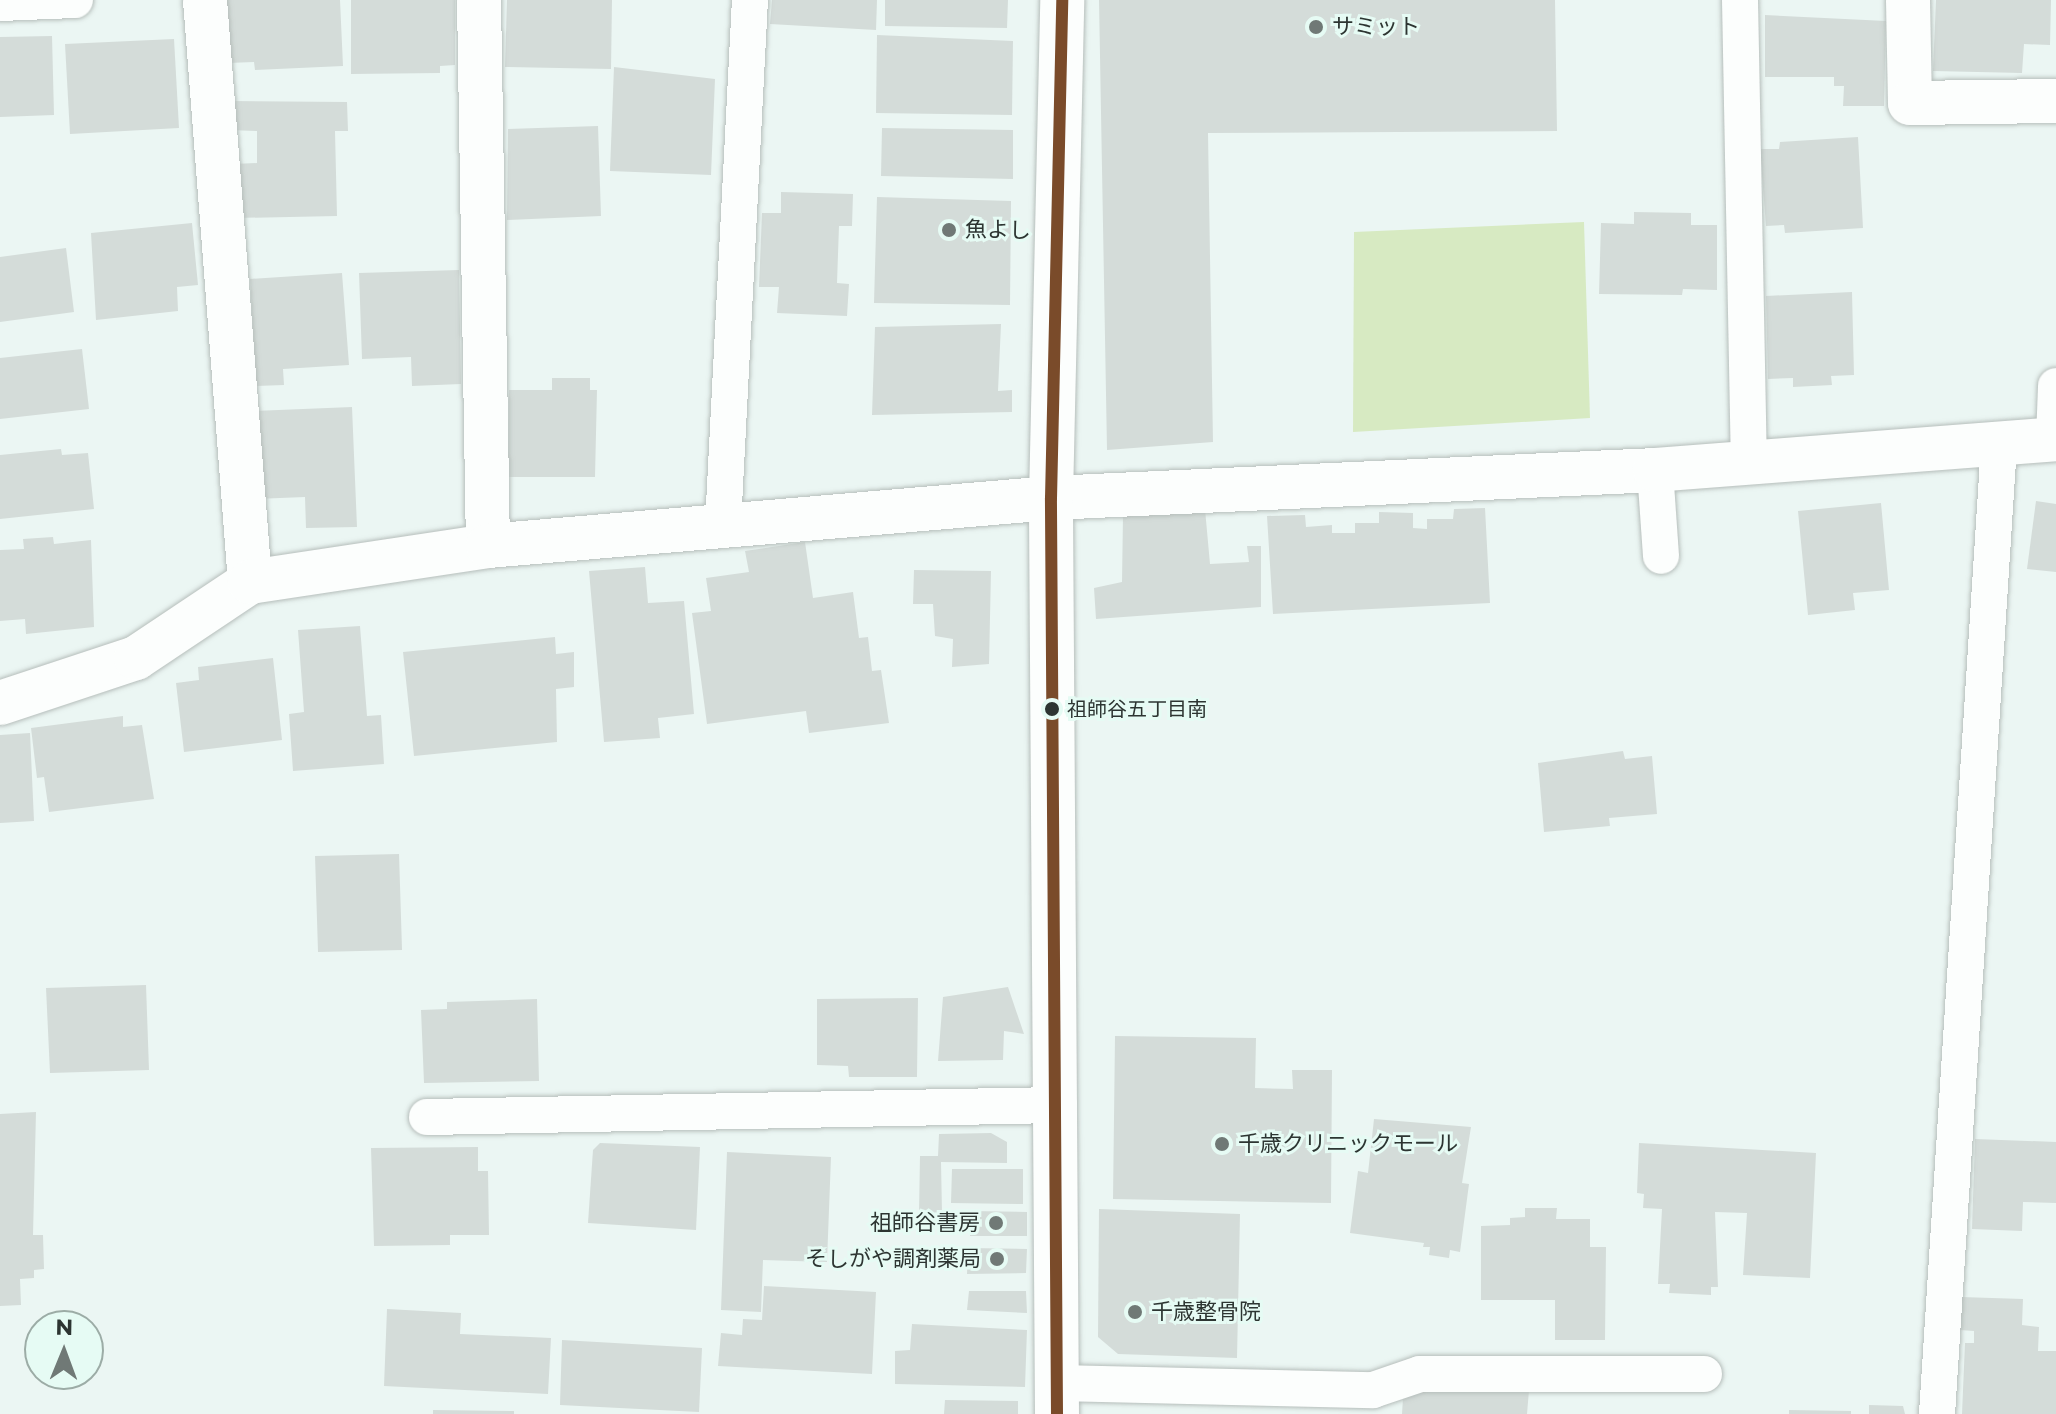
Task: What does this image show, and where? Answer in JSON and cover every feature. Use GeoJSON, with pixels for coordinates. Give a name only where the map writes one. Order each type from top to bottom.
{"type":"FeatureCollection","features":[{"type":"Feature","properties":{"kind":"street"},"geometry":{"type":"LineString","coordinates":[[205,0],[250,582]]}},
{"type":"Feature","properties":{"kind":"street"},"geometry":{"type":"LineString","coordinates":[[479,0],[488,546]]}},
{"type":"Feature","properties":{"kind":"street"},"geometry":{"type":"LineString","coordinates":[[1058,1398],[1059,1105],[1051,498],[1062,0]]}},
{"type":"Feature","properties":{"kind":"street"},"geometry":{"type":"LineString","coordinates":[[1908,0],[1910,103],[2056,101]]}},
{"type":"Feature","properties":{"kind":"street"},"geometry":{"type":"LineString","coordinates":[[0,703],[136,658],[250,582],[488,546],[1051,498],[1655,470],[1999,446],[2055,439]]}},
{"type":"Feature","properties":{"kind":"lane"},"geometry":{"type":"LineString","coordinates":[[0,3],[75,0]]}},
{"type":"Feature","properties":{"kind":"lane"},"geometry":{"type":"LineString","coordinates":[[723,525],[750,0]]}},
{"type":"Feature","properties":{"kind":"lane"},"geometry":{"type":"LineString","coordinates":[[1740,0],[1749,463]]}},
{"type":"Feature","properties":{"kind":"lane"},"geometry":{"type":"LineString","coordinates":[[2055,439],[2056,386]]}},
{"type":"Feature","properties":{"kind":"lane"},"geometry":{"type":"LineString","coordinates":[[1937,1414],[1999,446]]}},
{"type":"Feature","properties":{"kind":"lane"},"geometry":{"type":"LineString","coordinates":[[1655,470],[1661,556]]}},
{"type":"Feature","properties":{"kind":"lane"},"geometry":{"type":"LineString","coordinates":[[427,1117],[1059,1105]]}},
{"type":"Feature","properties":{"kind":"lane"},"geometry":{"type":"LineString","coordinates":[[1058,1398],[1373,1390],[1420,1374],[1704,1374]]}},
{"type":"Feature","properties":{"kind":"green space"},"geometry":{"type":"Polygon","coordinates":[[[1584,222],[1590,418],[1353,432],[1354,232],[1584,222]]]}},
{"type":"Feature","properties":{"kind":"building"},"geometry":{"type":"Polygon","coordinates":[[[220,0],[340,0],[343,66],[255,70],[254,62],[228,63],[220,0]]]}},
{"type":"Feature","properties":{"kind":"building"},"geometry":{"type":"Polygon","coordinates":[[[351,0],[455,0],[455,65],[440,66],[440,73],[351,74],[351,0]]]}},
{"type":"Feature","properties":{"kind":"building"},"geometry":{"type":"Polygon","coordinates":[[[507,0],[612,0],[611,69],[505,67],[507,0]]]}},
{"type":"Feature","properties":{"kind":"building"},"geometry":{"type":"Polygon","coordinates":[[[772,0],[877,0],[876,30],[770,24],[772,0]]]}},
{"type":"Feature","properties":{"kind":"building"},"geometry":{"type":"Polygon","coordinates":[[[885,0],[1008,0],[1007,28],[885,26],[885,0]]]}},
{"type":"Feature","properties":{"kind":"building"},"geometry":{"type":"Polygon","coordinates":[[[1099,0],[1555,0],[1557,131],[1208,133],[1213,442],[1107,450],[1099,0]]]}},
{"type":"Feature","properties":{"kind":"building"},"geometry":{"type":"Polygon","coordinates":[[[1936,0],[2051,0],[2050,45],[2024,44],[2022,73],[1933,71],[1936,0]]]}},
{"type":"Feature","properties":{"kind":"building"},"geometry":{"type":"Polygon","coordinates":[[[1765,15],[1886,21],[1884,106],[1843,106],[1844,86],[1834,86],[1834,77],[1765,77],[1765,15]]]}},
{"type":"Feature","properties":{"kind":"building"},"geometry":{"type":"Polygon","coordinates":[[[877,35],[1013,41],[1012,115],[876,113],[877,35]]]}},
{"type":"Feature","properties":{"kind":"building"},"geometry":{"type":"Polygon","coordinates":[[[52,36],[54,115],[0,117],[0,37],[52,36]]]}},
{"type":"Feature","properties":{"kind":"building"},"geometry":{"type":"Polygon","coordinates":[[[174,39],[179,128],[70,134],[65,44],[174,39]]]}},
{"type":"Feature","properties":{"kind":"building"},"geometry":{"type":"Polygon","coordinates":[[[614,67],[715,79],[711,175],[610,171],[614,67]]]}},
{"type":"Feature","properties":{"kind":"building"},"geometry":{"type":"Polygon","coordinates":[[[229,101],[347,102],[348,131],[335,131],[337,216],[235,218],[234,164],[257,163],[257,131],[229,130],[229,101]]]}},
{"type":"Feature","properties":{"kind":"building"},"geometry":{"type":"Polygon","coordinates":[[[598,126],[601,216],[507,220],[508,129],[598,126]]]}},
{"type":"Feature","properties":{"kind":"building"},"geometry":{"type":"Polygon","coordinates":[[[882,128],[1013,130],[1013,179],[881,176],[882,128]]]}},
{"type":"Feature","properties":{"kind":"building"},"geometry":{"type":"Polygon","coordinates":[[[1858,137],[1863,228],[1785,233],[1784,225],[1766,226],[1760,149],[1779,149],[1780,142],[1858,137]]]}},
{"type":"Feature","properties":{"kind":"building"},"geometry":{"type":"Polygon","coordinates":[[[781,192],[853,194],[852,226],[839,226],[837,283],[849,284],[847,316],[777,313],[779,287],[759,287],[762,213],[781,213],[781,192]]]}},
{"type":"Feature","properties":{"kind":"building"},"geometry":{"type":"Polygon","coordinates":[[[877,197],[1011,201],[1010,305],[874,303],[877,197]]]}},
{"type":"Feature","properties":{"kind":"building"},"geometry":{"type":"Polygon","coordinates":[[[1634,212],[1691,213],[1691,225],[1717,225],[1717,290],[1683,289],[1682,295],[1599,294],[1601,223],[1634,224],[1634,212]]]}},
{"type":"Feature","properties":{"kind":"building"},"geometry":{"type":"Polygon","coordinates":[[[192,223],[198,285],[177,287],[178,311],[96,320],[91,233],[192,223]]]}},
{"type":"Feature","properties":{"kind":"building"},"geometry":{"type":"Polygon","coordinates":[[[66,248],[74,312],[0,322],[0,257],[66,248]]]}},
{"type":"Feature","properties":{"kind":"building"},"geometry":{"type":"Polygon","coordinates":[[[459,270],[461,384],[412,386],[411,357],[362,359],[359,273],[459,270]]]}},
{"type":"Feature","properties":{"kind":"building"},"geometry":{"type":"Polygon","coordinates":[[[342,273],[349,365],[283,369],[284,385],[256,386],[250,279],[342,273]]]}},
{"type":"Feature","properties":{"kind":"building"},"geometry":{"type":"Polygon","coordinates":[[[1852,292],[1854,375],[1831,376],[1832,385],[1793,387],[1793,378],[1768,379],[1766,296],[1852,292]]]}},
{"type":"Feature","properties":{"kind":"building"},"geometry":{"type":"Polygon","coordinates":[[[1001,324],[998,391],[1012,390],[1012,412],[872,415],[875,327],[1001,324]]]}},
{"type":"Feature","properties":{"kind":"building"},"geometry":{"type":"Polygon","coordinates":[[[82,349],[89,409],[0,419],[0,358],[82,349]]]}},
{"type":"Feature","properties":{"kind":"building"},"geometry":{"type":"Polygon","coordinates":[[[552,378],[590,378],[590,390],[597,390],[595,477],[508,477],[509,390],[552,390],[552,378]]]}},
{"type":"Feature","properties":{"kind":"building"},"geometry":{"type":"Polygon","coordinates":[[[352,407],[357,527],[306,528],[305,497],[255,499],[252,411],[352,407]]]}},
{"type":"Feature","properties":{"kind":"building"},"geometry":{"type":"Polygon","coordinates":[[[61,449],[62,455],[88,453],[94,509],[0,519],[0,455],[61,449]]]}},
{"type":"Feature","properties":{"kind":"building"},"geometry":{"type":"Polygon","coordinates":[[[2036,501],[2056,504],[2056,572],[2027,569],[2036,501]]]}},
{"type":"Feature","properties":{"kind":"building"},"geometry":{"type":"Polygon","coordinates":[[[1881,503],[1889,590],[1853,593],[1855,610],[1808,615],[1798,511],[1881,503]]]}},
{"type":"Feature","properties":{"kind":"building"},"geometry":{"type":"Polygon","coordinates":[[[1485,508],[1490,603],[1273,614],[1267,516],[1305,515],[1306,527],[1332,525],[1332,533],[1355,533],[1355,523],[1379,523],[1379,512],[1413,513],[1413,528],[1427,529],[1427,519],[1453,519],[1454,509],[1485,508]]]}},
{"type":"Feature","properties":{"kind":"building"},"geometry":{"type":"Polygon","coordinates":[[[1205,509],[1210,564],[1249,562],[1247,546],[1261,546],[1261,607],[1096,619],[1094,588],[1122,582],[1123,515],[1205,509]]]}},
{"type":"Feature","properties":{"kind":"building"},"geometry":{"type":"Polygon","coordinates":[[[53,537],[54,544],[91,540],[94,627],[26,634],[25,619],[0,621],[0,550],[24,549],[23,539],[53,537]]]}},
{"type":"Feature","properties":{"kind":"building"},"geometry":{"type":"Polygon","coordinates":[[[805,542],[813,598],[853,592],[859,638],[868,637],[872,671],[881,670],[889,723],[809,733],[806,711],[707,724],[692,613],[711,611],[706,578],[749,572],[745,551],[805,542]]]}},
{"type":"Feature","properties":{"kind":"building"},"geometry":{"type":"Polygon","coordinates":[[[645,567],[648,603],[684,601],[694,714],[658,718],[660,738],[604,742],[589,571],[645,567]]]}},
{"type":"Feature","properties":{"kind":"building"},"geometry":{"type":"Polygon","coordinates":[[[914,570],[991,571],[989,664],[952,667],[953,639],[935,636],[933,604],[913,604],[914,570]]]}},
{"type":"Feature","properties":{"kind":"building"},"geometry":{"type":"Polygon","coordinates":[[[360,626],[367,716],[381,715],[384,764],[293,771],[289,714],[304,712],[298,630],[360,626]]]}},
{"type":"Feature","properties":{"kind":"building"},"geometry":{"type":"Polygon","coordinates":[[[555,637],[556,654],[574,652],[574,687],[556,689],[557,742],[414,756],[403,652],[555,637]]]}},
{"type":"Feature","properties":{"kind":"building"},"geometry":{"type":"Polygon","coordinates":[[[273,658],[282,740],[184,752],[176,683],[199,680],[198,667],[273,658]]]}},
{"type":"Feature","properties":{"kind":"building"},"geometry":{"type":"Polygon","coordinates":[[[123,716],[123,727],[142,725],[154,799],[49,812],[44,777],[37,778],[31,728],[123,716]]]}},
{"type":"Feature","properties":{"kind":"building"},"geometry":{"type":"Polygon","coordinates":[[[30,733],[34,821],[0,823],[0,735],[30,733]]]}},
{"type":"Feature","properties":{"kind":"building"},"geometry":{"type":"Polygon","coordinates":[[[1623,751],[1625,759],[1652,756],[1657,814],[1609,818],[1610,826],[1544,832],[1538,763],[1623,751]]]}},
{"type":"Feature","properties":{"kind":"building"},"geometry":{"type":"Polygon","coordinates":[[[399,854],[402,950],[318,952],[315,856],[399,854]]]}},
{"type":"Feature","properties":{"kind":"building"},"geometry":{"type":"Polygon","coordinates":[[[146,985],[149,1070],[50,1073],[46,988],[146,985]]]}},
{"type":"Feature","properties":{"kind":"building"},"geometry":{"type":"Polygon","coordinates":[[[1008,987],[1024,1034],[1004,1031],[1003,1060],[938,1061],[943,997],[1008,987]]]}},
{"type":"Feature","properties":{"kind":"building"},"geometry":{"type":"Polygon","coordinates":[[[918,998],[917,1077],[849,1077],[848,1066],[817,1065],[817,999],[918,998]]]}},
{"type":"Feature","properties":{"kind":"building"},"geometry":{"type":"Polygon","coordinates":[[[537,999],[539,1081],[424,1083],[421,1010],[447,1009],[447,1002],[537,999]]]}},
{"type":"Feature","properties":{"kind":"building","name":"千歳クリニックモール"},"geometry":{"type":"Polygon","coordinates":[[[1115,1036],[1256,1038],[1255,1088],[1293,1089],[1292,1070],[1332,1070],[1331,1203],[1113,1199],[1115,1036]]]}},
{"type":"Feature","properties":{"kind":"building"},"geometry":{"type":"Polygon","coordinates":[[[36,1112],[33,1235],[43,1235],[44,1269],[34,1270],[34,1278],[20,1279],[21,1305],[0,1306],[0,1114],[36,1112]]]}},
{"type":"Feature","properties":{"kind":"building"},"geometry":{"type":"Polygon","coordinates":[[[1374,1119],[1471,1127],[1462,1183],[1469,1184],[1460,1252],[1450,1250],[1449,1258],[1429,1255],[1430,1247],[1423,1247],[1424,1243],[1350,1233],[1358,1171],[1368,1173],[1374,1119]]]}},
{"type":"Feature","properties":{"kind":"building"},"geometry":{"type":"Polygon","coordinates":[[[991,1133],[1007,1142],[1007,1163],[941,1162],[942,1213],[919,1213],[920,1156],[938,1156],[939,1134],[991,1133]]]}},
{"type":"Feature","properties":{"kind":"building"},"geometry":{"type":"Polygon","coordinates":[[[1975,1139],[2056,1142],[2056,1203],[2023,1202],[2022,1231],[1972,1229],[1975,1139]]]}},
{"type":"Feature","properties":{"kind":"building"},"geometry":{"type":"Polygon","coordinates":[[[600,1143],[700,1147],[696,1230],[588,1223],[593,1150],[600,1143]]]}},
{"type":"Feature","properties":{"kind":"building"},"geometry":{"type":"Polygon","coordinates":[[[1639,1143],[1816,1153],[1810,1278],[1743,1275],[1747,1213],[1715,1212],[1718,1287],[1711,1287],[1711,1295],[1669,1293],[1670,1284],[1658,1284],[1662,1209],[1643,1208],[1644,1194],[1637,1193],[1639,1143]]]}},
{"type":"Feature","properties":{"kind":"building"},"geometry":{"type":"Polygon","coordinates":[[[478,1147],[478,1171],[488,1171],[489,1235],[450,1235],[450,1245],[374,1246],[371,1148],[478,1147]]]}},
{"type":"Feature","properties":{"kind":"building"},"geometry":{"type":"Polygon","coordinates":[[[727,1152],[831,1157],[827,1262],[763,1260],[761,1312],[721,1310],[727,1152]]]}},
{"type":"Feature","properties":{"kind":"building"},"geometry":{"type":"Polygon","coordinates":[[[952,1169],[1023,1169],[1023,1204],[951,1203],[952,1169]]]}},
{"type":"Feature","properties":{"kind":"building"},"geometry":{"type":"Polygon","coordinates":[[[1525,1208],[1557,1208],[1556,1219],[1590,1219],[1590,1247],[1606,1247],[1605,1340],[1555,1340],[1555,1300],[1481,1300],[1481,1226],[1510,1225],[1510,1218],[1525,1217],[1525,1208]]]}},
{"type":"Feature","properties":{"kind":"building"},"geometry":{"type":"Polygon","coordinates":[[[1099,1209],[1240,1214],[1237,1358],[1118,1354],[1098,1337],[1099,1209]]]}},
{"type":"Feature","properties":{"kind":"building"},"geometry":{"type":"Polygon","coordinates":[[[970,1211],[1027,1212],[1027,1236],[970,1236],[970,1211]]]}},
{"type":"Feature","properties":{"kind":"building"},"geometry":{"type":"Polygon","coordinates":[[[968,1248],[1027,1249],[1026,1273],[967,1274],[968,1248]]]}},
{"type":"Feature","properties":{"kind":"building"},"geometry":{"type":"Polygon","coordinates":[[[764,1286],[876,1292],[872,1374],[718,1366],[721,1333],[742,1335],[743,1319],[762,1320],[764,1286]]]}},
{"type":"Feature","properties":{"kind":"building"},"geometry":{"type":"Polygon","coordinates":[[[969,1291],[1026,1291],[1027,1313],[967,1310],[969,1291]]]}},
{"type":"Feature","properties":{"kind":"building"},"geometry":{"type":"Polygon","coordinates":[[[1961,1297],[2023,1299],[2022,1325],[2039,1327],[2038,1351],[2056,1351],[2056,1414],[1962,1414],[1965,1343],[1974,1343],[1974,1331],[1960,1330],[1961,1297]]]}},
{"type":"Feature","properties":{"kind":"building"},"geometry":{"type":"Polygon","coordinates":[[[387,1309],[461,1313],[460,1334],[551,1338],[548,1394],[384,1386],[387,1309]]]}},
{"type":"Feature","properties":{"kind":"building"},"geometry":{"type":"Polygon","coordinates":[[[912,1324],[1027,1330],[1025,1387],[895,1384],[895,1351],[910,1350],[912,1324]]]}},
{"type":"Feature","properties":{"kind":"building"},"geometry":{"type":"Polygon","coordinates":[[[562,1340],[702,1348],[699,1412],[560,1405],[562,1340]]]}},
{"type":"Feature","properties":{"kind":"building"},"geometry":{"type":"Polygon","coordinates":[[[1404,1382],[1529,1390],[1527,1414],[1402,1414],[1404,1382]]]}},
{"type":"Feature","properties":{"kind":"building"},"geometry":{"type":"Polygon","coordinates":[[[945,1400],[1018,1401],[1018,1414],[944,1414],[945,1400]]]}},
{"type":"Feature","properties":{"kind":"building"},"geometry":{"type":"Polygon","coordinates":[[[1869,1405],[1903,1406],[1905,1414],[1869,1414],[1869,1405]]]}},
{"type":"Feature","properties":{"kind":"building"},"geometry":{"type":"Polygon","coordinates":[[[433,1410],[514,1411],[514,1414],[433,1414],[433,1410]]]}},
{"type":"Feature","properties":{"kind":"building"},"geometry":{"type":"Polygon","coordinates":[[[1789,1410],[1851,1411],[1851,1414],[1789,1414],[1789,1410]]]}},
{"type":"Feature","properties":{"kind":"transit line"},"geometry":{"type":"LineString","coordinates":[[1057,1414],[1051,498],[1062,0]]}},
{"type":"Feature","properties":{"kind":"place","name":"サミット"},"geometry":{"type":"Point","coordinates":[1316,27]}},
{"type":"Feature","properties":{"kind":"place","name":"魚よし"},"geometry":{"type":"Point","coordinates":[949,230]}},
{"type":"Feature","properties":{"kind":"place","name":"祖師谷五丁目南"},"geometry":{"type":"Point","coordinates":[1052,709]}},
{"type":"Feature","properties":{"kind":"place","name":"千歳クリニックモール"},"geometry":{"type":"Point","coordinates":[1222,1144]}},
{"type":"Feature","properties":{"kind":"place","name":"祖師谷書房"},"geometry":{"type":"Point","coordinates":[996,1223]}},
{"type":"Feature","properties":{"kind":"place","name":"そしがや調剤薬局"},"geometry":{"type":"Point","coordinates":[997,1259]}},
{"type":"Feature","properties":{"kind":"place","name":"千歳整骨院"},"geometry":{"type":"Point","coordinates":[1135,1312]}}]}
